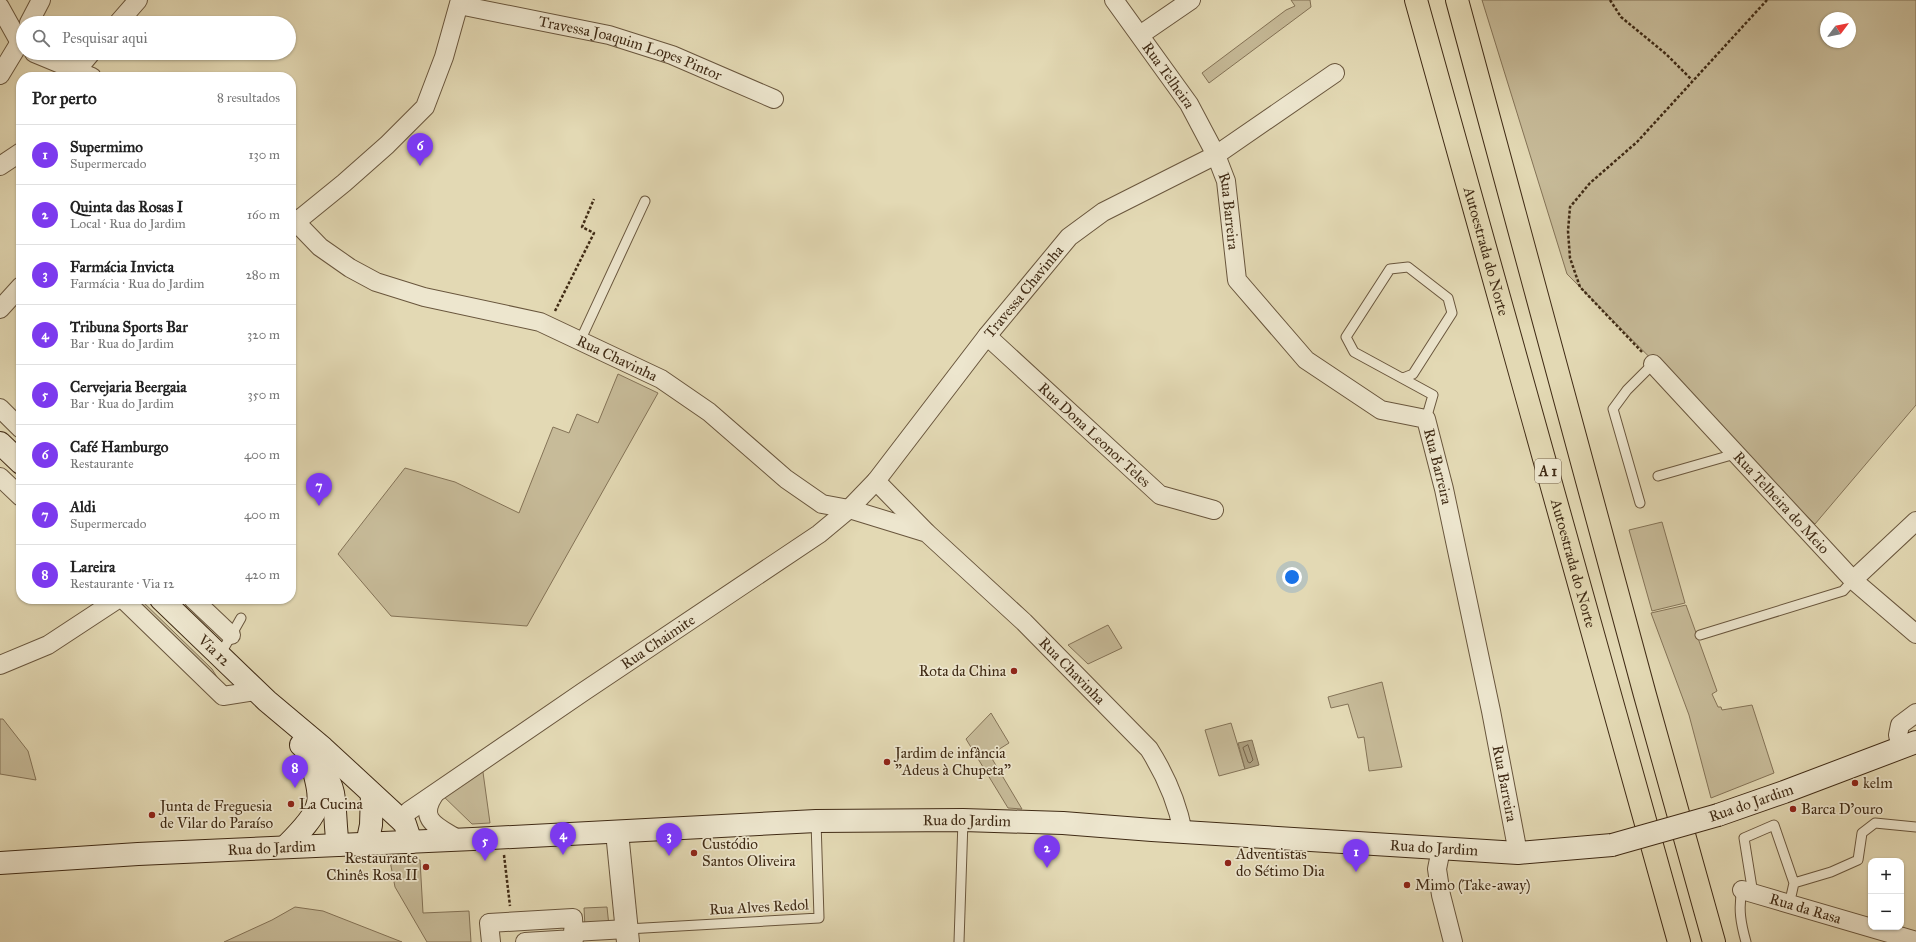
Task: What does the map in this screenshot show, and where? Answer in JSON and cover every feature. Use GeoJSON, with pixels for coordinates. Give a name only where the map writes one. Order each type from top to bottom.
{"type":"FeatureCollection","features":[{"type":"Feature","properties":{"kind":"highway","name":"Autoestrada do Norte"},"geometry":{"type":"LineString","coordinates":[[1416,0],[1679,942]]}},
{"type":"Feature","properties":{"kind":"highway","name":"A 1"},"geometry":{"type":"LineString","coordinates":[[1457,0],[1638,672],[1714,942]]}},
{"type":"Feature","properties":{"kind":"main road"},"geometry":{"type":"LineString","coordinates":[[0,443],[16,458]]}},
{"type":"Feature","properties":{"kind":"main road","name":"Via 12"},"geometry":{"type":"LineString","coordinates":[[166,604],[262,696],[323,748],[401,820],[405,824],[412,842]]}},
{"type":"Feature","properties":{"kind":"main road","name":"Via 12"},"geometry":{"type":"LineString","coordinates":[[262,696],[295,739],[313,770],[319,790],[318,804],[307,823],[285,847]]}},
{"type":"Feature","properties":{"kind":"main road","name":"Via 12"},"geometry":{"type":"LineString","coordinates":[[295,739],[318,762],[332,792],[338,845]]}},
{"type":"Feature","properties":{"kind":"main road","name":"Rua do Jardim"},"geometry":{"type":"LineString","coordinates":[[0,863],[285,847],[500,838],[816,821],[964,820],[1063,823],[1518,853],[1612,846],[1718,815],[1784,792],[1908,745]]}},
{"type":"Feature","properties":{"kind":"main road"},"geometry":{"type":"LineString","coordinates":[[367,844],[371,826],[372,794]]}},
{"type":"Feature","properties":{"kind":"main road"},"geometry":{"type":"LineString","coordinates":[[617,832],[627,935]]}},
{"type":"Feature","properties":{"kind":"street"},"geometry":{"type":"LineString","coordinates":[[33,16],[41,0]]}},
{"type":"Feature","properties":{"kind":"street"},"geometry":{"type":"LineString","coordinates":[[124,16],[138,0]]}},
{"type":"Feature","properties":{"kind":"street","name":"Rua Telheira"},"geometry":{"type":"LineString","coordinates":[[1114,0],[1189,104],[1216,155]]}},
{"type":"Feature","properties":{"kind":"street"},"geometry":{"type":"LineString","coordinates":[[1140,35],[1191,0]]}},
{"type":"Feature","properties":{"kind":"street"},"geometry":{"type":"LineString","coordinates":[[296,217],[344,183],[399,134],[425,107],[444,57],[460,2]]}},
{"type":"Feature","properties":{"kind":"street","name":"Travessa Joaquim Lopes Pintor"},"geometry":{"type":"LineString","coordinates":[[460,2],[608,35],[672,55],[774,99]]}},
{"type":"Feature","properties":{"kind":"street"},"geometry":{"type":"LineString","coordinates":[[0,7],[16,31]]}},
{"type":"Feature","properties":{"kind":"street"},"geometry":{"type":"LineString","coordinates":[[0,75],[16,56]]}},
{"type":"Feature","properties":{"kind":"street"},"geometry":{"type":"LineString","coordinates":[[53,60],[75,72]]}},
{"type":"Feature","properties":{"kind":"street"},"geometry":{"type":"LineString","coordinates":[[82,72],[88,60]]}},
{"type":"Feature","properties":{"kind":"street","name":"Travessa Chavinha"},"geometry":{"type":"LineString","coordinates":[[876,481],[987,336],[1069,237],[1103,212],[1216,155],[1335,73]]}},
{"type":"Feature","properties":{"kind":"street"},"geometry":{"type":"LineString","coordinates":[[0,166],[16,155]]}},
{"type":"Feature","properties":{"kind":"street","name":"Rua Barreira"},"geometry":{"type":"LineString","coordinates":[[1216,155],[1226,181],[1237,280],[1306,360],[1381,410],[1426,419],[1444,489],[1491,711],[1518,853]]}},
{"type":"Feature","properties":{"kind":"street","name":"Rua Chavinha"},"geometry":{"type":"LineString","coordinates":[[296,222],[320,247],[350,268],[376,282],[424,297],[540,322],[661,379],[709,412],[786,479],[822,504],[849,509],[927,533]]}},
{"type":"Feature","properties":{"kind":"street"},"geometry":{"type":"LineString","coordinates":[[0,309],[16,291]]}},
{"type":"Feature","properties":{"kind":"street","name":"Rua Dona Leonor Teles"},"geometry":{"type":"LineString","coordinates":[[987,336],[1160,495],[1214,510]]}},
{"type":"Feature","properties":{"kind":"street","name":"Rua Telheira do Meio"},"geometry":{"type":"LineString","coordinates":[[1653,364],[1735,454],[1854,580],[1916,634]]}},
{"type":"Feature","properties":{"kind":"street"},"geometry":{"type":"LineString","coordinates":[[0,408],[16,424]]}},
{"type":"Feature","properties":{"kind":"street"},"geometry":{"type":"LineString","coordinates":[[0,477],[16,492]]}},
{"type":"Feature","properties":{"kind":"street","name":"Rua Chavinha"},"geometry":{"type":"LineString","coordinates":[[876,481],[927,533],[1024,622],[1149,749],[1164,771],[1174,796],[1183,832]]}},
{"type":"Feature","properties":{"kind":"street","name":"Rua Chaimite"},"geometry":{"type":"LineString","coordinates":[[401,820],[409,811],[582,692],[819,534],[849,509],[876,481]]}},
{"type":"Feature","properties":{"kind":"street"},"geometry":{"type":"LineString","coordinates":[[1854,580],[1916,521]]}},
{"type":"Feature","properties":{"kind":"street"},"geometry":{"type":"LineString","coordinates":[[0,665],[48,645],[110,604]]}},
{"type":"Feature","properties":{"kind":"street"},"geometry":{"type":"LineString","coordinates":[[128,604],[223,696],[262,696]]}},
{"type":"Feature","properties":{"kind":"street"},"geometry":{"type":"LineString","coordinates":[[198,604],[231,636]]}},
{"type":"Feature","properties":{"kind":"street"},"geometry":{"type":"LineString","coordinates":[[1908,745],[1898,735],[1900,725],[1916,713]]}},
{"type":"Feature","properties":{"kind":"street"},"geometry":{"type":"LineString","coordinates":[[434,795],[427,805],[427,814],[433,823],[459,840]]}},
{"type":"Feature","properties":{"kind":"street"},"geometry":{"type":"LineString","coordinates":[[1441,849],[1437,869],[1441,895],[1453,942]]}},
{"type":"Feature","properties":{"kind":"street","name":"Rua da Rasa"},"geometry":{"type":"LineString","coordinates":[[1748,892],[1916,941]]}},
{"type":"Feature","properties":{"kind":"street"},"geometry":{"type":"LineString","coordinates":[[491,942],[489,923],[573,918],[574,939],[526,942]]}},
{"type":"Feature","properties":{"kind":"street"},"geometry":{"type":"LineString","coordinates":[[573,932],[627,935]]}},
{"type":"Feature","properties":{"kind":"lane"},"geometry":{"type":"LineString","coordinates":[[580,341],[645,201]]}},
{"type":"Feature","properties":{"kind":"lane"},"geometry":{"type":"LineString","coordinates":[[1403,378],[1413,374],[1452,313],[1448,298],[1408,266],[1390,269],[1346,337],[1354,352],[1433,395],[1426,419]]}},
{"type":"Feature","properties":{"kind":"lane"},"geometry":{"type":"LineString","coordinates":[[1640,502],[1613,409],[1627,390],[1653,364]]}},
{"type":"Feature","properties":{"kind":"lane"},"geometry":{"type":"LineString","coordinates":[[1658,476],[1735,454]]}},
{"type":"Feature","properties":{"kind":"lane"},"geometry":{"type":"LineString","coordinates":[[1700,635],[1843,591],[1854,580]]}},
{"type":"Feature","properties":{"kind":"lane"},"geometry":{"type":"LineString","coordinates":[[219,656],[240,618]]}},
{"type":"Feature","properties":{"kind":"lane"},"geometry":{"type":"LineString","coordinates":[[959,942],[964,820]]}},
{"type":"Feature","properties":{"kind":"lane","name":"Rua Alves Redol"},"geometry":{"type":"LineString","coordinates":[[627,935],[820,918],[816,821]]}},
{"type":"Feature","properties":{"kind":"lane"},"geometry":{"type":"LineString","coordinates":[[1794,884],[1831,872],[1858,860],[1862,833],[1875,823],[1916,827]]}},
{"type":"Feature","properties":{"kind":"lane"},"geometry":{"type":"LineString","coordinates":[[1746,942],[1740,920],[1739,903],[1748,892],[1744,838],[1774,825],[1794,884],[1789,905]]}},
{"type":"Feature","properties":{"kind":"path"},"geometry":{"type":"LineString","coordinates":[[1610,0],[1621,17],[1666,54],[1692,80]]}},
{"type":"Feature","properties":{"kind":"path"},"geometry":{"type":"LineString","coordinates":[[1653,364],[1580,287],[1570,258],[1568,231],[1570,206],[1590,183],[1637,142],[1692,80],[1767,0]]}},
{"type":"Feature","properties":{"kind":"path"},"geometry":{"type":"LineString","coordinates":[[547,326],[594,233],[582,227],[594,199]]}},
{"type":"Feature","properties":{"kind":"path"},"geometry":{"type":"LineString","coordinates":[[500,838],[510,909],[507,922]]}},
{"type":"Feature","properties":{"kind":"shaded area"},"geometry":{"type":"Polygon","coordinates":[[[1291,0],[1310,0],[1311,7],[1209,83],[1202,73],[1286,10],[1295,6],[1291,0]]]}},
{"type":"Feature","properties":{"kind":"shaded area"},"geometry":{"type":"Polygon","coordinates":[[[1482,0],[1916,0],[1916,405],[1815,524],[1567,274],[1482,0]]]}},
{"type":"Feature","properties":{"kind":"shaded area"},"geometry":{"type":"Polygon","coordinates":[[[618,374],[658,393],[527,626],[391,616],[338,554],[405,468],[455,482],[519,513],[553,427],[569,433],[577,414],[598,423],[618,374]]]}},
{"type":"Feature","properties":{"kind":"shaded area"},"geometry":{"type":"Polygon","coordinates":[[[1662,522],[1685,603],[1652,611],[1629,530],[1662,522]]]}},
{"type":"Feature","properties":{"kind":"shaded area"},"geometry":{"type":"Polygon","coordinates":[[[141,604],[145,604],[212,669],[225,690],[141,604]]]}},
{"type":"Feature","properties":{"kind":"shaded area"},"geometry":{"type":"Polygon","coordinates":[[[1686,605],[1717,691],[1712,694],[1718,707],[1721,707],[1722,710],[1752,705],[1774,773],[1711,798],[1689,715],[1651,613],[1686,605]]]}},
{"type":"Feature","properties":{"kind":"shaded area"},"geometry":{"type":"Polygon","coordinates":[[[1108,625],[1122,648],[1088,664],[1068,645],[1108,625]]]}},
{"type":"Feature","properties":{"kind":"shaded area"},"geometry":{"type":"Polygon","coordinates":[[[1382,682],[1402,767],[1369,771],[1364,737],[1358,738],[1348,704],[1331,708],[1328,697],[1382,682]]]}},
{"type":"Feature","properties":{"kind":"shaded area"},"geometry":{"type":"Polygon","coordinates":[[[991,713],[1009,743],[993,753],[991,757],[1022,809],[1008,808],[966,739],[991,713]]]}},
{"type":"Feature","properties":{"kind":"shaded area"},"geometry":{"type":"Polygon","coordinates":[[[0,719],[3,719],[28,751],[36,780],[0,774],[0,719]]]}},
{"type":"Feature","properties":{"kind":"shaded area"},"geometry":{"type":"Polygon","coordinates":[[[1231,723],[1245,769],[1219,776],[1205,730],[1231,723]]]}},
{"type":"Feature","properties":{"kind":"shaded area"},"geometry":{"type":"Polygon","coordinates":[[[482,765],[490,823],[472,824],[440,793],[482,765]]]}},
{"type":"Feature","properties":{"kind":"shaded area"},"geometry":{"type":"Polygon","coordinates":[[[420,860],[423,913],[469,911],[471,942],[427,942],[395,887],[390,861],[420,860]]]}},
{"type":"Feature","properties":{"kind":"shaded area"},"geometry":{"type":"Polygon","coordinates":[[[295,907],[323,911],[402,942],[224,942],[272,920],[295,907]]]}},
{"type":"Feature","properties":{"kind":"shaded area"},"geometry":{"type":"Polygon","coordinates":[[[607,907],[609,926],[585,927],[584,908],[607,907]]]}},
{"type":"Feature","properties":{"kind":"water"},"geometry":{"type":"Polygon","coordinates":[[[1252,740],[1259,765],[1245,769],[1238,743],[1252,740]]]}},
{"type":"Feature","properties":{"kind":"place","name":"Café Hamburgo"},"geometry":{"type":"Point","coordinates":[420,166]}},
{"type":"Feature","properties":{"kind":"place","name":"Aldi"},"geometry":{"type":"Point","coordinates":[319,506]}},
{"type":"Feature","properties":{"kind":"place","name":"Rota da China"},"geometry":{"type":"Point","coordinates":[1014,671]}},
{"type":"Feature","properties":{"kind":"place","name":"Jardim de infância \"Adeus à Chupeta\""},"geometry":{"type":"Point","coordinates":[887,762]}},
{"type":"Feature","properties":{"kind":"place","name":"kelm"},"geometry":{"type":"Point","coordinates":[1855,783]}},
{"type":"Feature","properties":{"kind":"place","name":"Lareira"},"geometry":{"type":"Point","coordinates":[295,788]}},
{"type":"Feature","properties":{"kind":"place","name":"La Cucina"},"geometry":{"type":"Point","coordinates":[291,804]}},
{"type":"Feature","properties":{"kind":"place","name":"Barca D'ouro"},"geometry":{"type":"Point","coordinates":[1793,809]}},
{"type":"Feature","properties":{"kind":"place","name":"Junta de Freguesia de Vilar do Paraíso"},"geometry":{"type":"Point","coordinates":[152,815]}},
{"type":"Feature","properties":{"kind":"place","name":"Custódio Santos Oliveira"},"geometry":{"type":"Point","coordinates":[694,853]}},
{"type":"Feature","properties":{"kind":"place","name":"Tribuna Sports Bar"},"geometry":{"type":"Point","coordinates":[563,855]}},
{"type":"Feature","properties":{"kind":"place","name":"Farmácia Invicta"},"geometry":{"type":"Point","coordinates":[669,856]}},
{"type":"Feature","properties":{"kind":"place","name":"Cervejaria Beergaia"},"geometry":{"type":"Point","coordinates":[485,861]}},
{"type":"Feature","properties":{"kind":"place","name":"Adventistas do Sétimo Dia"},"geometry":{"type":"Point","coordinates":[1228,863]}},
{"type":"Feature","properties":{"kind":"place","name":"Restaurante Chinês Rosa II"},"geometry":{"type":"Point","coordinates":[426,867]}},
{"type":"Feature","properties":{"kind":"place","name":"Quinta das Rosas I"},"geometry":{"type":"Point","coordinates":[1047,868]}},
{"type":"Feature","properties":{"kind":"place","name":"Supermimo"},"geometry":{"type":"Point","coordinates":[1356,872]}},
{"type":"Feature","properties":{"kind":"place","name":"Mimo (Take-away)"},"geometry":{"type":"Point","coordinates":[1407,885]}}]}
